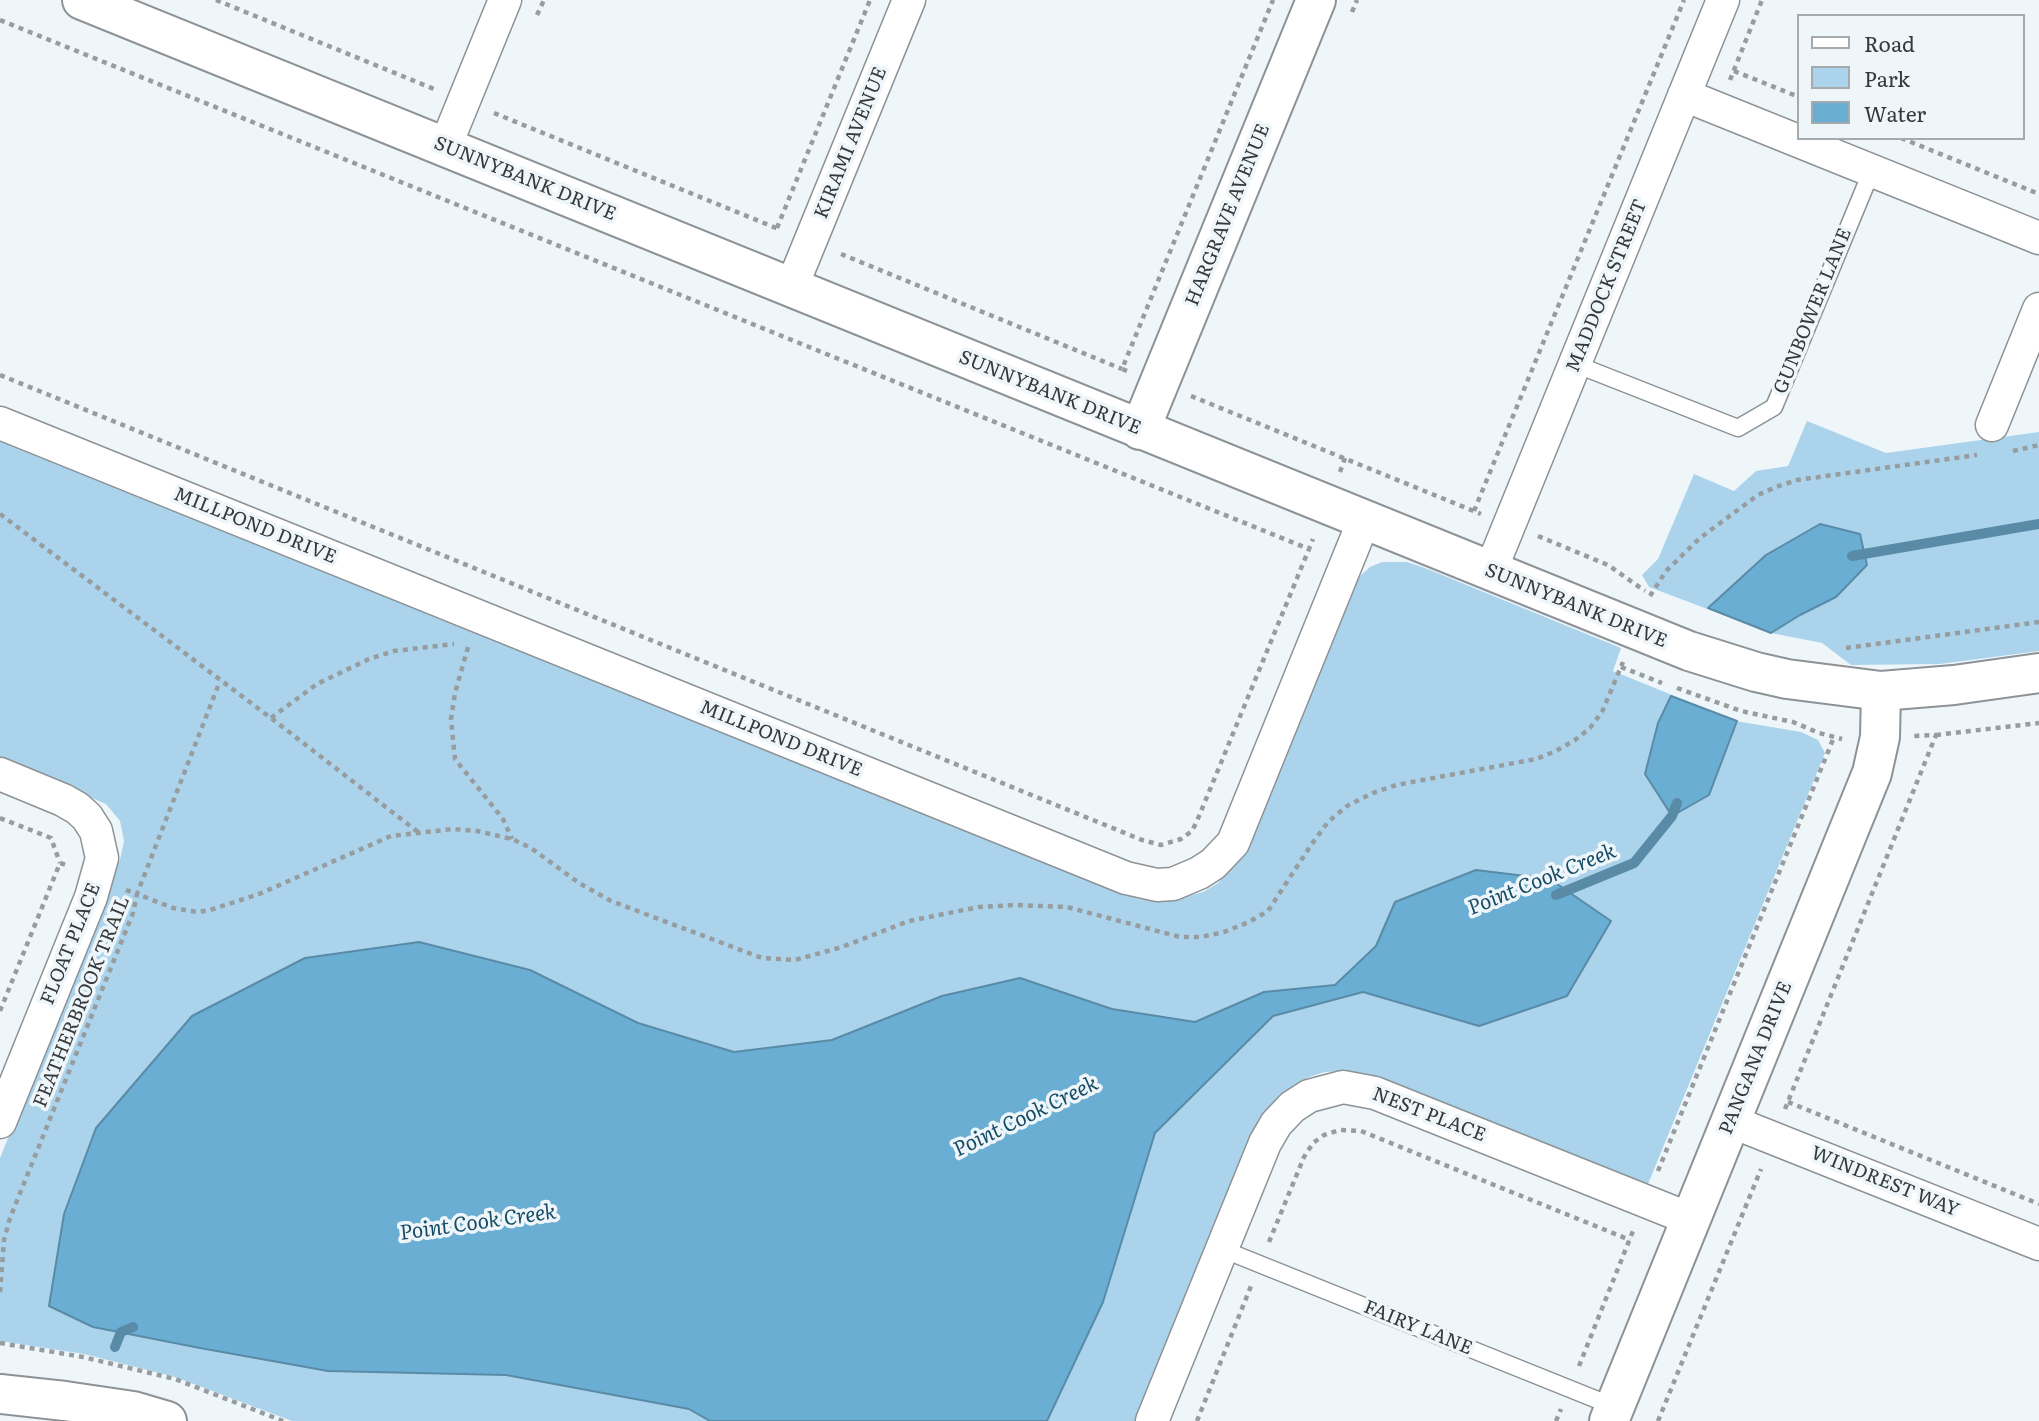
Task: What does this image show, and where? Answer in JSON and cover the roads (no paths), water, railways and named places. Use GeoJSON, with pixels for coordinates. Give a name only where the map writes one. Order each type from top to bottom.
{"type":"FeatureCollection","features":[{"type":"Feature","properties":{"kind":"street"},"geometry":{"type":"LineString","coordinates":[[445,148],[505,0]]}},
{"type":"Feature","properties":{"kind":"street","name":"KIRAMI AVENUE"},"geometry":{"type":"LineString","coordinates":[[792,286],[909,0]]}},
{"type":"Feature","properties":{"kind":"street","name":"HARGRAVE AVENUE"},"geometry":{"type":"LineString","coordinates":[[1140,430],[1316,0]]}},
{"type":"Feature","properties":{"kind":"street","name":"MADDOCK STREET"},"geometry":{"type":"LineString","coordinates":[[1490,572],[1723,0]]}},
{"type":"Feature","properties":{"kind":"street","name":"SUNNYBANK DRIVE"},"geometry":{"type":"LineString","coordinates":[[94,2],[445,148],[792,286],[1490,572],[1726,664],[1787,679],[1881,691],[2039,674]]}},
{"type":"Feature","properties":{"kind":"street"},"geometry":{"type":"LineString","coordinates":[[1684,95],[2039,238]]}},
{"type":"Feature","properties":{"kind":"street"},"geometry":{"type":"LineString","coordinates":[[1989,440],[2039,309]]}},
{"type":"Feature","properties":{"kind":"street","name":"MILLPOND DRIVE"},"geometry":{"type":"LineString","coordinates":[[0,423],[1126,878],[1149,884],[1173,884],[1199,873],[1213,864],[1236,836],[1364,520]]}},
{"type":"Feature","properties":{"kind":"street","name":"PANGANA DRIVE"},"geometry":{"type":"LineString","coordinates":[[1612,1414],[1872,772],[1880,737],[1881,691]]}},
{"type":"Feature","properties":{"kind":"street","name":"FLOAT PLACE"},"geometry":{"type":"LineString","coordinates":[[0,774],[77,808],[96,831],[102,858],[94,888],[0,1122]]}},
{"type":"Feature","properties":{"kind":"street","name":"NEST PLACE"},"geometry":{"type":"LineString","coordinates":[[1152,1421],[1265,1143],[1276,1124],[1292,1107],[1309,1096],[1343,1087],[1359,1088],[1393,1099],[1690,1219]]}},
{"type":"Feature","properties":{"kind":"street","name":"WINDREST WAY"},"geometry":{"type":"LineString","coordinates":[[1730,1121],[2039,1244]]}},
{"type":"Feature","properties":{"kind":"street"},"geometry":{"type":"LineString","coordinates":[[0,1394],[133,1411],[167,1421]]}},
{"type":"Feature","properties":{"kind":"lane","name":"GUNBOWER LANE"},"geometry":{"type":"LineString","coordinates":[[1575,364],[1738,428],[1774,407],[1872,170]]}},
{"type":"Feature","properties":{"kind":"lane","name":"FAIRY LANE"},"geometry":{"type":"LineString","coordinates":[[1222,1249],[1569,1389],[1612,1414]]}},
{"type":"Feature","properties":{"kind":"water"},"geometry":{"type":"Polygon","coordinates":[[[1820,524],[1860,534],[1867,565],[1836,597],[1771,633],[1708,608],[1766,555],[1820,524]]]}},
{"type":"Feature","properties":{"kind":"water"},"geometry":{"type":"Polygon","coordinates":[[[1671,696],[1737,721],[1709,795],[1672,816],[1645,774],[1658,723],[1671,696]]]}},
{"type":"Feature","properties":{"kind":"water"},"geometry":{"type":"Polygon","coordinates":[[[1476,870],[1550,879],[1611,921],[1567,996],[1479,1026],[1363,992],[1273,1016],[1155,1133],[1103,1302],[1047,1421],[710,1421],[689,1409],[506,1375],[328,1371],[93,1327],[49,1306],[64,1214],[96,1128],[192,1016],[305,958],[419,942],[530,970],[638,1023],[734,1052],[832,1040],[942,996],[1020,978],[1112,1009],[1195,1022],[1264,992],[1335,985],[1376,946],[1395,902],[1476,870]]]}},
{"type":"Feature","properties":{"kind":"waterway","name":"Point Cook Creek"},"geometry":{"type":"LineString","coordinates":[[1852,556],[2039,524]]}},
{"type":"Feature","properties":{"kind":"waterway","name":"Point Cook Creek"},"geometry":{"type":"LineString","coordinates":[[1556,895],[1634,863],[1672,816],[1677,803]]}},
{"type":"Feature","properties":{"kind":"waterway","name":"Point Cook Creek"},"geometry":{"type":"LineString","coordinates":[[115,1347],[121,1332],[133,1327]]}}]}
